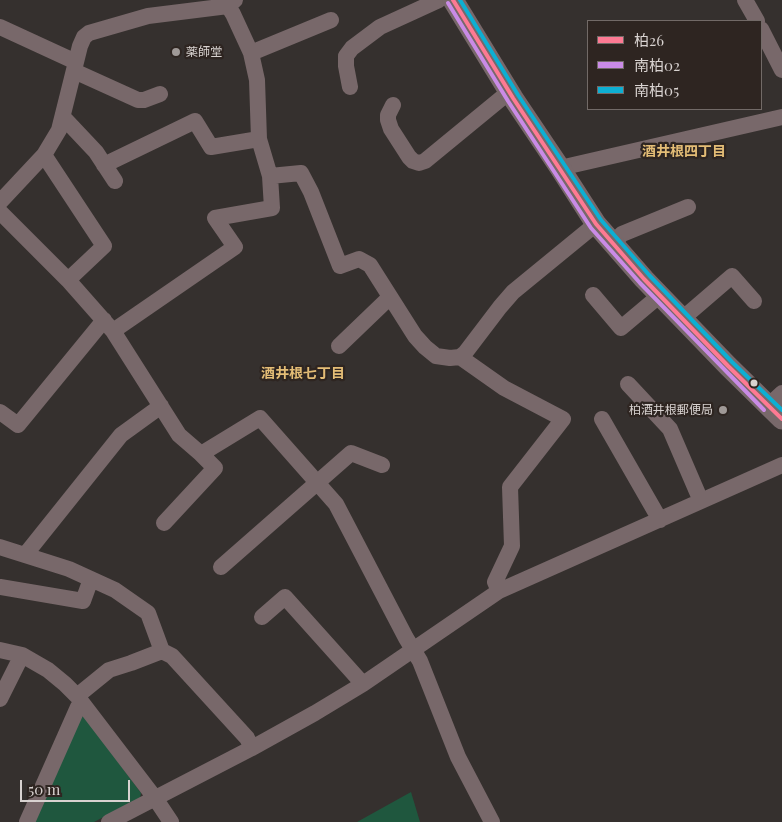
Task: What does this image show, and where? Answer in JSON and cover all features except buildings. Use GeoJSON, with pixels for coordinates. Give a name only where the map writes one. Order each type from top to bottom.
{"type":"FeatureCollection","features":[{"type":"Feature","properties":{"kind":"street"},"geometry":{"type":"LineString","coordinates":[[350,87],[346,56],[352,48],[380,27],[439,0]]}},
{"type":"Feature","properties":{"kind":"street"},"geometry":{"type":"LineString","coordinates":[[453,0],[509,92],[596,224],[644,280],[682,319],[777,406]]}},
{"type":"Feature","properties":{"kind":"street"},"geometry":{"type":"LineString","coordinates":[[746,0],[756,20]]}},
{"type":"Feature","properties":{"kind":"street"},"geometry":{"type":"LineString","coordinates":[[0,202],[44,155],[59,130],[80,46],[88,33],[148,16],[231,3],[233,14],[251,53],[257,80],[259,139],[270,176],[272,208],[214,218],[235,247],[109,325],[18,425],[0,412]]}},
{"type":"Feature","properties":{"kind":"street"},"geometry":{"type":"LineString","coordinates":[[251,53],[331,20]]}},
{"type":"Feature","properties":{"kind":"street"},"geometry":{"type":"LineString","coordinates":[[0,27],[138,100],[144,100],[160,94]]}},
{"type":"Feature","properties":{"kind":"street"},"geometry":{"type":"LineString","coordinates":[[762,31],[782,70]]}},
{"type":"Feature","properties":{"kind":"street"},"geometry":{"type":"LineString","coordinates":[[393,105],[388,115],[391,129],[409,157],[419,163],[425,161],[509,92]]}},
{"type":"Feature","properties":{"kind":"street"},"geometry":{"type":"LineString","coordinates":[[63,117],[96,152],[115,180]]}},
{"type":"Feature","properties":{"kind":"street"},"geometry":{"type":"LineString","coordinates":[[560,168],[782,117]]}},
{"type":"Feature","properties":{"kind":"street"},"geometry":{"type":"LineString","coordinates":[[104,165],[195,121],[211,147],[259,139]]}},
{"type":"Feature","properties":{"kind":"street"},"geometry":{"type":"LineString","coordinates":[[44,155],[104,246],[68,280]]}},
{"type":"Feature","properties":{"kind":"street"},"geometry":{"type":"LineString","coordinates":[[270,176],[301,173],[311,192],[340,266],[359,259],[370,265],[415,336],[436,356],[460,357],[465,353],[513,292],[596,224]]}},
{"type":"Feature","properties":{"kind":"street"},"geometry":{"type":"LineString","coordinates":[[613,243],[622,234],[688,207]]}},
{"type":"Feature","properties":{"kind":"street"},"geometry":{"type":"LineString","coordinates":[[0,212],[68,280],[109,325],[179,435],[215,468],[164,523]]}},
{"type":"Feature","properties":{"kind":"street"},"geometry":{"type":"LineString","coordinates":[[682,319],[732,276],[754,301]]}},
{"type":"Feature","properties":{"kind":"street"},"geometry":{"type":"LineString","coordinates":[[593,295],[621,328],[660,296]]}},
{"type":"Feature","properties":{"kind":"street"},"geometry":{"type":"LineString","coordinates":[[339,346],[390,297]]}},
{"type":"Feature","properties":{"kind":"street"},"geometry":{"type":"LineString","coordinates":[[460,357],[504,388],[563,419],[510,487],[512,546],[495,582],[499,591]]}},
{"type":"Feature","properties":{"kind":"street"},"geometry":{"type":"LineString","coordinates":[[628,384],[670,429],[701,501]]}},
{"type":"Feature","properties":{"kind":"street"},"geometry":{"type":"LineString","coordinates":[[25,554],[121,435],[160,406]]}},
{"type":"Feature","properties":{"kind":"street"},"geometry":{"type":"LineString","coordinates":[[201,454],[260,418],[336,504],[420,661],[458,757],[492,822]]}},
{"type":"Feature","properties":{"kind":"street"},"geometry":{"type":"LineString","coordinates":[[602,419],[660,520]]}},
{"type":"Feature","properties":{"kind":"street"},"geometry":{"type":"LineString","coordinates":[[221,567],[351,453],[382,465]]}},
{"type":"Feature","properties":{"kind":"street"},"geometry":{"type":"LineString","coordinates":[[109,822],[315,713],[363,684],[499,591],[782,465]]}},
{"type":"Feature","properties":{"kind":"street"},"geometry":{"type":"LineString","coordinates":[[0,547],[69,569],[115,590],[148,613],[162,652]]}},
{"type":"Feature","properties":{"kind":"street"},"geometry":{"type":"LineString","coordinates":[[0,588],[83,601],[91,579]]}},
{"type":"Feature","properties":{"kind":"street"},"geometry":{"type":"LineString","coordinates":[[262,617],[285,597],[363,684]]}},
{"type":"Feature","properties":{"kind":"street"},"geometry":{"type":"LineString","coordinates":[[0,650],[22,655],[48,670],[65,684],[80,700],[155,798],[171,822]]}},
{"type":"Feature","properties":{"kind":"street"},"geometry":{"type":"LineString","coordinates":[[27,822],[80,700],[109,670],[162,652],[172,656],[247,738],[252,748]]}},
{"type":"Feature","properties":{"kind":"street"},"geometry":{"type":"LineString","coordinates":[[0,699],[22,655]]}},
{"type":"Feature","properties":{"kind":"green space"},"geometry":{"type":"Polygon","coordinates":[[[84,716],[141,793],[140,798],[94,822],[33,822],[81,717],[84,716]]]}},
{"type":"Feature","properties":{"kind":"green space"},"geometry":{"type":"Polygon","coordinates":[[[411,792],[420,822],[357,822],[411,792]]]}},
{"type":"Feature","properties":{"kind":"transit line","name":"柏26"},"geometry":{"type":"LineString","coordinates":[[453,0],[513,98],[596,224],[644,279],[782,419]]}},
{"type":"Feature","properties":{"kind":"transit line","name":"南柏05"},"geometry":{"type":"LineString","coordinates":[[460,0],[518,95],[601,220],[649,275],[732,362],[782,410]]}},
{"type":"Feature","properties":{"kind":"transit line","name":"南柏02"},"geometry":{"type":"LineString","coordinates":[[448,3],[508,101],[591,228],[640,283],[764,410]]}},
{"type":"Feature","properties":{"kind":"place","name":"薬師堂"},"geometry":{"type":"Point","coordinates":[176,52]}},
{"type":"Feature","properties":{"kind":"place","name":"柏酒井根郵便局"},"geometry":{"type":"Point","coordinates":[723,410]}},
{"type":"Feature","properties":{"kind":"district","name":"酒井根四丁目"},"geometry":{"type":"Point","coordinates":[684,152]}},
{"type":"Feature","properties":{"kind":"district","name":"酒井根七丁目"},"geometry":{"type":"Point","coordinates":[303,374]}}]}
